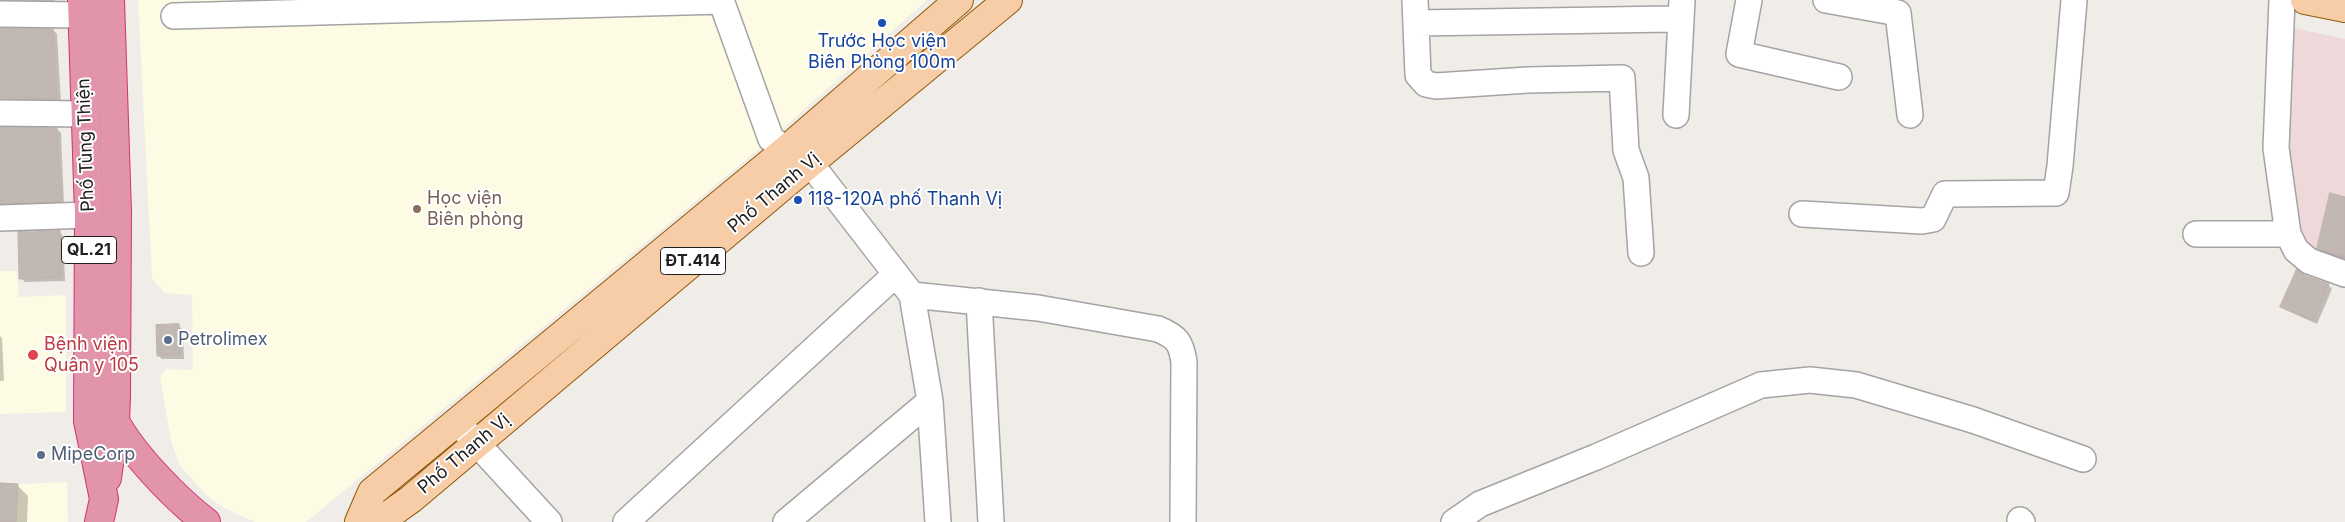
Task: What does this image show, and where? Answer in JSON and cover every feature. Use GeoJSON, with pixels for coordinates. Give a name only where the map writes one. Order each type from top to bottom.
{"type":"FeatureCollection","features":[{"type":"Feature","properties":{"kind":"highway","name":"Phố Tùng Thiện"},"geometry":{"type":"LineString","coordinates":[[103,514],[115,421],[117,212],[110,0]]}},
{"type":"Feature","properties":{"kind":"highway","name":"Phố Tùng Thiện"},"geometry":{"type":"LineString","coordinates":[[82,8],[89,215],[88,421],[103,514]]}},
{"type":"Feature","properties":{"kind":"highway"},"geometry":{"type":"LineString","coordinates":[[88,421],[115,421],[152,470],[195,514],[206,522]]}},
{"type":"Feature","properties":{"kind":"main road","name":"Phố Thanh Vị"},"geometry":{"type":"LineString","coordinates":[[359,522],[372,492],[787,149],[958,0]]}},
{"type":"Feature","properties":{"kind":"main road","name":"Phố Thanh Vị"},"geometry":{"type":"LineString","coordinates":[[379,522],[411,499],[810,163],[1008,0]]}},
{"type":"Feature","properties":{"kind":"main road"},"geometry":{"type":"LineString","coordinates":[[2305,0],[2345,8]]}},
{"type":"Feature","properties":{"kind":"main road"},"geometry":{"type":"LineString","coordinates":[[787,149],[810,163]]}},
{"type":"Feature","properties":{"kind":"street"},"geometry":{"type":"LineString","coordinates":[[174,16],[721,0],[771,139],[787,149]]}},
{"type":"Feature","properties":{"kind":"street"},"geometry":{"type":"LineString","coordinates":[[1749,0],[1739,54],[1839,78]]}},
{"type":"Feature","properties":{"kind":"street"},"geometry":{"type":"LineString","coordinates":[[1826,0],[1898,13],[1910,115]]}},
{"type":"Feature","properties":{"kind":"street"},"geometry":{"type":"LineString","coordinates":[[1802,214],[1922,221],[1932,219],[1945,194],[2056,193],[2074,0]]}},
{"type":"Feature","properties":{"kind":"street"},"geometry":{"type":"LineString","coordinates":[[2282,0],[2276,148],[2288,234],[2296,250],[2309,261],[2345,274]]}},
{"type":"Feature","properties":{"kind":"street"},"geometry":{"type":"LineString","coordinates":[[0,14],[82,8]]}},
{"type":"Feature","properties":{"kind":"street"},"geometry":{"type":"LineString","coordinates":[[1641,253],[1636,178],[1626,150],[1622,78],[1528,80],[1436,86],[1426,84],[1418,75],[1416,12],[1676,10],[1676,115]]}},
{"type":"Feature","properties":{"kind":"street"},"geometry":{"type":"LineString","coordinates":[[0,113],[85,114]]}},
{"type":"Feature","properties":{"kind":"street"},"geometry":{"type":"LineString","coordinates":[[810,163],[912,295],[930,401],[937,521]]}},
{"type":"Feature","properties":{"kind":"street"},"geometry":{"type":"LineString","coordinates":[[0,218],[89,215]]}},
{"type":"Feature","properties":{"kind":"street"},"geometry":{"type":"LineString","coordinates":[[2196,234],[2288,234]]}},
{"type":"Feature","properties":{"kind":"street"},"geometry":{"type":"LineString","coordinates":[[626,522],[896,274]]}},
{"type":"Feature","properties":{"kind":"street"},"geometry":{"type":"LineString","coordinates":[[912,295],[979,301],[1101,318],[1158,329],[1173,336],[1182,348],[1184,362],[1183,522]]}},
{"type":"Feature","properties":{"kind":"street"},"geometry":{"type":"LineString","coordinates":[[979,301],[991,522]]}},
{"type":"Feature","properties":{"kind":"street"},"geometry":{"type":"LineString","coordinates":[[1454,522],[1480,504],[1596,458],[1762,385],[1810,380],[1856,385],[1973,420],[2083,459]]}},
{"type":"Feature","properties":{"kind":"street"},"geometry":{"type":"LineString","coordinates":[[786,522],[930,401]]}},
{"type":"Feature","properties":{"kind":"street"},"geometry":{"type":"LineString","coordinates":[[457,422],[549,522]]}},
{"type":"Feature","properties":{"kind":"shaded area","name":"Học viện Biên phòng"},"geometry":{"type":"Polygon","coordinates":[[[138,0],[927,0],[771,139],[306,522],[255,522],[222,507],[205,494],[179,464],[171,441],[160,377],[166,369],[193,370],[192,295],[165,293],[152,279],[138,0]]]}},
{"type":"Feature","properties":{"kind":"shaded area"},"geometry":{"type":"Polygon","coordinates":[[[2293,28],[2345,39],[2345,266],[2317,256],[2298,235],[2287,166],[2293,28]]]}},
{"type":"Feature","properties":{"kind":"shaded area","name":"Bệnh viện Quân y 105"},"geometry":{"type":"Polygon","coordinates":[[[0,271],[17,271],[19,297],[66,295],[66,412],[0,414],[0,271]]]}},
{"type":"Feature","properties":{"kind":"shaded area"},"geometry":{"type":"Polygon","coordinates":[[[67,482],[68,522],[0,522],[18,484],[67,482]]]}},
{"type":"Feature","properties":{"kind":"building"},"geometry":{"type":"Polygon","coordinates":[[[0,28],[53,29],[57,99],[0,97],[0,28]]]}},
{"type":"Feature","properties":{"kind":"building"},"geometry":{"type":"Polygon","coordinates":[[[0,127],[57,128],[61,202],[0,204],[0,127]]]}},
{"type":"Feature","properties":{"kind":"building"},"geometry":{"type":"Polygon","coordinates":[[[2330,193],[2345,197],[2345,256],[2317,249],[2330,193]]]}},
{"type":"Feature","properties":{"kind":"building"},"geometry":{"type":"Polygon","coordinates":[[[60,230],[61,277],[19,279],[18,232],[60,230]]]}},
{"type":"Feature","properties":{"kind":"building"},"geometry":{"type":"Polygon","coordinates":[[[2297,269],[2304,275],[2329,284],[2313,321],[2280,307],[2297,269]]]}},
{"type":"Feature","properties":{"kind":"building","name":"Petrolimex"},"geometry":{"type":"Polygon","coordinates":[[[179,324],[180,355],[157,356],[156,325],[179,324]]]}},
{"type":"Feature","properties":{"kind":"building"},"geometry":{"type":"Polygon","coordinates":[[[0,483],[18,484],[16,522],[0,522],[0,483]]]}},
{"type":"Feature","properties":{"kind":"place","name":"Trước Học viện Biên Phòng 100m"},"geometry":{"type":"Point","coordinates":[882,23]}},
{"type":"Feature","properties":{"kind":"place","name":"118-120A phố Thanh Vị"},"geometry":{"type":"Point","coordinates":[798,200]}},
{"type":"Feature","properties":{"kind":"place","name":"Học viện Biên phòng"},"geometry":{"type":"Point","coordinates":[417,209]}},
{"type":"Feature","properties":{"kind":"place","name":"Petrolimex"},"geometry":{"type":"Point","coordinates":[168,340]}},
{"type":"Feature","properties":{"kind":"place","name":"Bệnh viện Quân y 105"},"geometry":{"type":"Point","coordinates":[33,355]}},
{"type":"Feature","properties":{"kind":"place","name":"MipeCorp"},"geometry":{"type":"Point","coordinates":[41,455]}}]}
